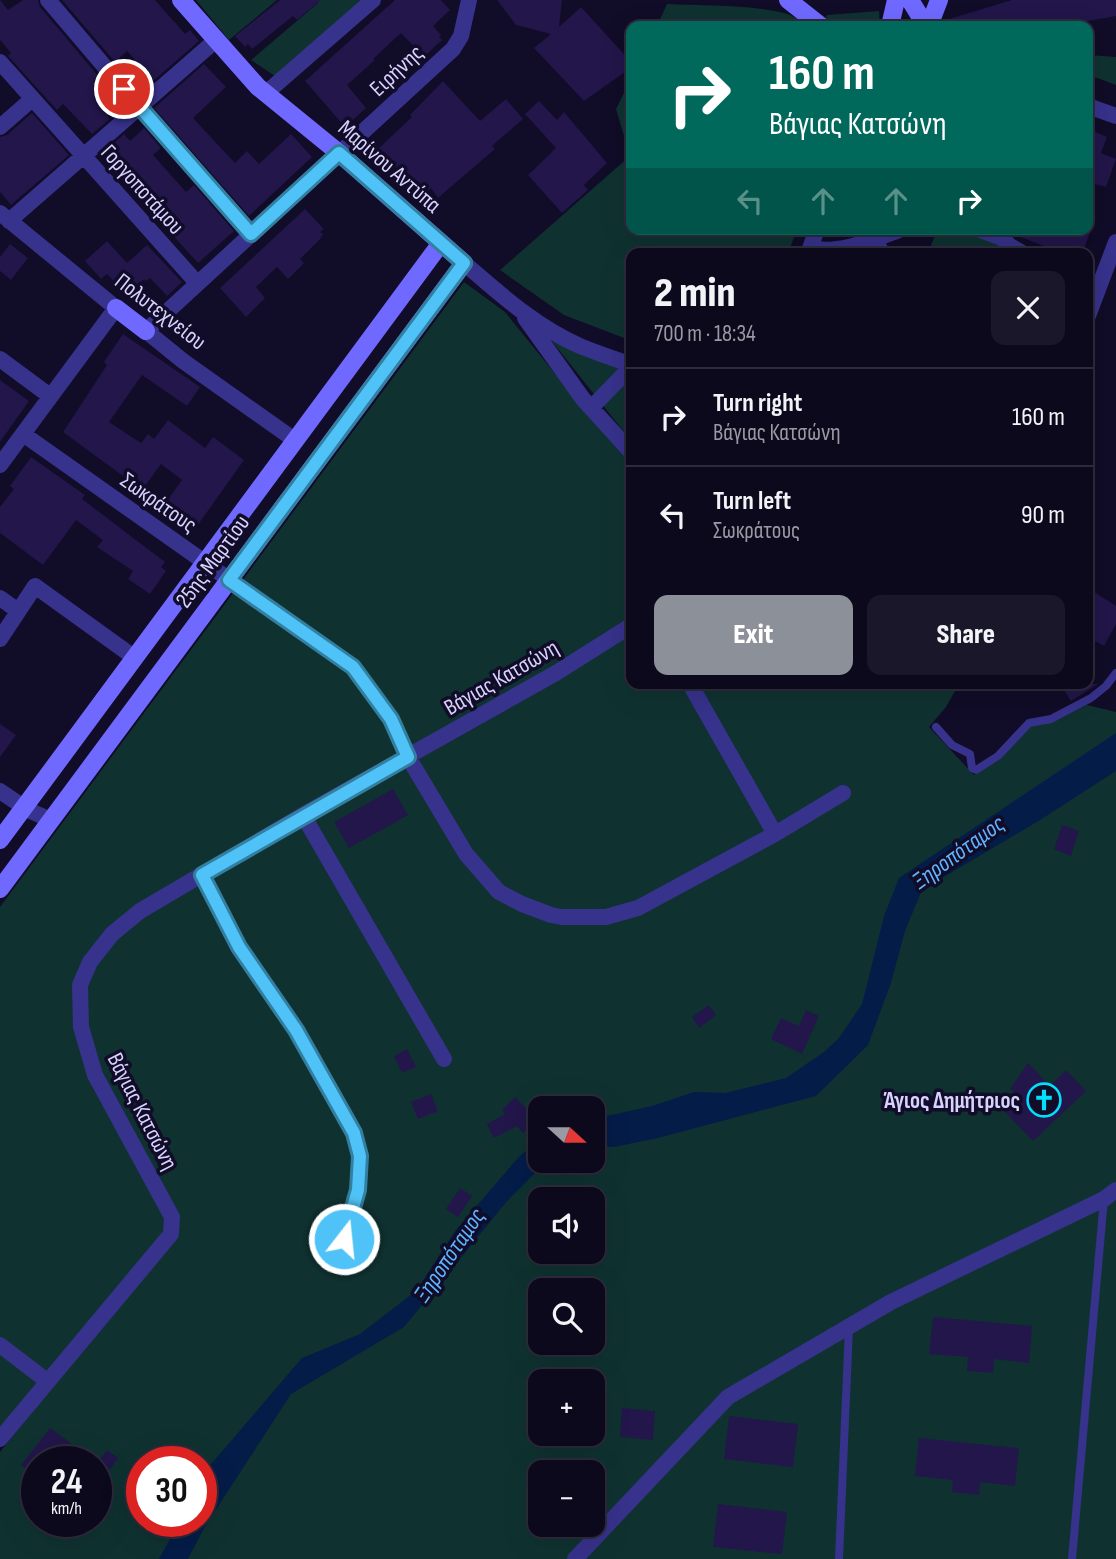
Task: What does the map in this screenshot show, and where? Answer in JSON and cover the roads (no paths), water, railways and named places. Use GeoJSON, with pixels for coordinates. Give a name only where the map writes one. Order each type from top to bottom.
{"type":"FeatureCollection","features":[{"type":"Feature","properties":{"kind":"street"},"geometry":{"type":"LineString","coordinates":[[48,0],[251,234]]}},
{"type":"Feature","properties":{"kind":"street","name":"Μαρίνου Αντύπα"},"geometry":{"type":"LineString","coordinates":[[181,0],[266,93],[518,308],[550,330],[585,348],[626,363]]}},
{"type":"Feature","properties":{"kind":"street"},"geometry":{"type":"LineString","coordinates":[[266,93],[373,0]]}},
{"type":"Feature","properties":{"kind":"street","name":"Ειρήνης"},"geometry":{"type":"LineString","coordinates":[[146,331],[456,45],[464,27],[469,0]]}},
{"type":"Feature","properties":{"kind":"street"},"geometry":{"type":"LineString","coordinates":[[788,0],[815,21]]}},
{"type":"Feature","properties":{"kind":"street"},"geometry":{"type":"LineString","coordinates":[[891,21],[896,0]]}},
{"type":"Feature","properties":{"kind":"street"},"geometry":{"type":"LineString","coordinates":[[910,0],[925,21]]}},
{"type":"Feature","properties":{"kind":"street"},"geometry":{"type":"LineString","coordinates":[[930,21],[939,0]]}},
{"type":"Feature","properties":{"kind":"street"},"geometry":{"type":"LineString","coordinates":[[5,217],[83,156],[216,40]]}},
{"type":"Feature","properties":{"kind":"street","name":"Γοργοποτάμου"},"geometry":{"type":"LineString","coordinates":[[0,62],[197,283]]}},
{"type":"Feature","properties":{"kind":"street"},"geometry":{"type":"LineString","coordinates":[[0,127],[32,100]]}},
{"type":"Feature","properties":{"kind":"street"},"geometry":{"type":"LineString","coordinates":[[1093,108],[1116,116]]}},
{"type":"Feature","properties":{"kind":"street","name":"Πολυτεχνείου"},"geometry":{"type":"LineString","coordinates":[[5,217],[201,374],[296,441]]}},
{"type":"Feature","properties":{"kind":"street"},"geometry":{"type":"LineString","coordinates":[[836,248],[869,235]]}},
{"type":"Feature","properties":{"kind":"street"},"geometry":{"type":"LineString","coordinates":[[994,235],[1014,248]]}},
{"type":"Feature","properties":{"kind":"street"},"geometry":{"type":"LineString","coordinates":[[1095,279],[1116,242]]}},
{"type":"Feature","properties":{"kind":"street","name":"25ης Μαρτίου"},"geometry":{"type":"LineString","coordinates":[[0,840],[441,243]]}},
{"type":"Feature","properties":{"kind":"street","name":"25ης Μαρτίου"},"geometry":{"type":"LineString","coordinates":[[0,888],[464,263]]}},
{"type":"Feature","properties":{"kind":"street"},"geometry":{"type":"LineString","coordinates":[[0,465],[116,308]]}},
{"type":"Feature","properties":{"kind":"street"},"geometry":{"type":"LineString","coordinates":[[518,308],[591,408],[626,446]]}},
{"type":"Feature","properties":{"kind":"street"},"geometry":{"type":"LineString","coordinates":[[0,359],[50,397]]}},
{"type":"Feature","properties":{"kind":"street"},"geometry":{"type":"LineString","coordinates":[[591,408],[626,371]]}},
{"type":"Feature","properties":{"kind":"street","name":"Σωκράτους"},"geometry":{"type":"LineString","coordinates":[[23,433],[353,667],[391,719],[408,757],[466,854],[493,886],[522,904],[562,917],[606,917],[638,908],[775,834],[843,793]]}},
{"type":"Feature","properties":{"kind":"street"},"geometry":{"type":"LineString","coordinates":[[0,639],[33,587],[40,588],[135,658]]}},
{"type":"Feature","properties":{"kind":"street"},"geometry":{"type":"LineString","coordinates":[[0,598],[18,611]]}},
{"type":"Feature","properties":{"kind":"street","name":"Βάγιας Κατσώνη"},"geometry":{"type":"LineString","coordinates":[[0,1439],[171,1234],[173,1223],[166,1205],[95,1075],[81,1027],[80,985],[90,962],[124,923],[303,815],[556,673],[626,629]]}},
{"type":"Feature","properties":{"kind":"street"},"geometry":{"type":"LineString","coordinates":[[693,689],[775,834]]}},
{"type":"Feature","properties":{"kind":"street"},"geometry":{"type":"LineString","coordinates":[[0,790],[24,807],[51,820]]}},
{"type":"Feature","properties":{"kind":"street"},"geometry":{"type":"LineString","coordinates":[[303,815],[444,1059]]}},
{"type":"Feature","properties":{"kind":"street"},"geometry":{"type":"LineString","coordinates":[[202,875],[239,947],[296,1030],[354,1133],[360,1156],[358,1190],[344,1239]]}},
{"type":"Feature","properties":{"kind":"street"},"geometry":{"type":"LineString","coordinates":[[575,1559],[728,1397],[891,1302],[1110,1195]]}},
{"type":"Feature","properties":{"kind":"street"},"geometry":{"type":"LineString","coordinates":[[0,1345],[47,1381]]}},
{"type":"Feature","properties":{"kind":"lane"},"geometry":{"type":"LineString","coordinates":[[936,727],[952,745],[970,754],[972,768],[976,770],[998,757],[1029,723],[1051,719],[1091,698],[1113,679],[1116,673]]}},
{"type":"Feature","properties":{"kind":"lane"},"geometry":{"type":"LineString","coordinates":[[1072,1559],[1110,1195]]}},
{"type":"Feature","properties":{"kind":"lane"},"geometry":{"type":"LineString","coordinates":[[839,1559],[849,1328]]}},
{"type":"Feature","properties":{"kind":"water","name":"Ξηροπόταμος"},"geometry":{"type":"Polygon","coordinates":[[[1116,733],[1116,771],[922,890],[905,931],[891,983],[868,1045],[816,1096],[658,1138],[606,1147],[606,1116],[652,1106],[694,1092],[725,1093],[786,1078],[824,1052],[839,1038],[862,1004],[884,916],[899,878],[1116,733]]]}},
{"type":"Feature","properties":{"kind":"water","name":"Ξηροπόταμος"},"geometry":{"type":"Polygon","coordinates":[[[528,1149],[528,1173],[535,1173],[508,1200],[404,1327],[291,1394],[217,1508],[217,1457],[302,1358],[360,1334],[417,1290],[455,1231],[528,1149]]]}},
{"type":"Feature","properties":{"kind":"water"},"geometry":{"type":"Polygon","coordinates":[[[171,1537],[199,1537],[188,1559],[159,1559],[171,1537]]]}},
{"type":"Feature","properties":{"kind":"place","name":"Άγιος Δημήτριος"},"geometry":{"type":"Point","coordinates":[1044,1100]}}]}
